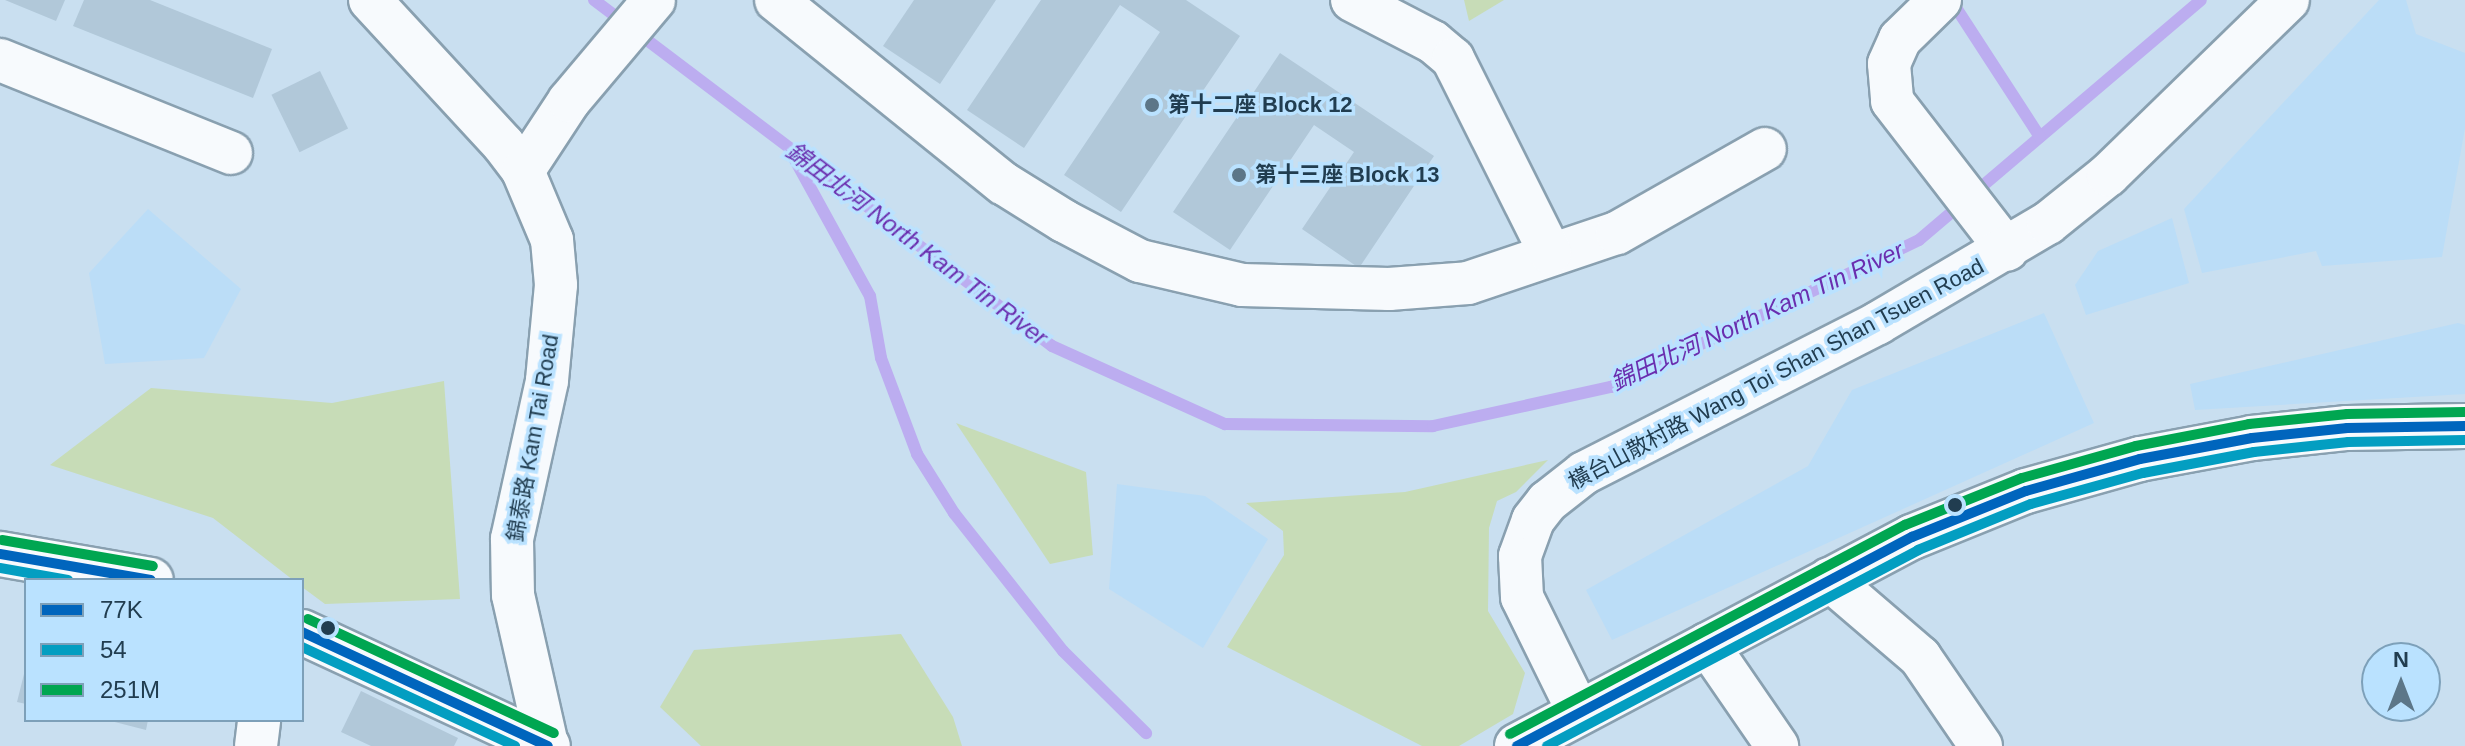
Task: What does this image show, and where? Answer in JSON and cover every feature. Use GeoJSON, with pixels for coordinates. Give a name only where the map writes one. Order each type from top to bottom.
{"type":"FeatureCollection","features":[{"type":"Feature","properties":{"kind":"main road"},"geometry":{"type":"LineString","coordinates":[[1517,746],[1829,579],[1969,511],[2140,459],[2305,431],[2465,426]]}},
{"type":"Feature","properties":{"kind":"main road"},"geometry":{"type":"LineString","coordinates":[[0,554],[139,578]]}},
{"type":"Feature","properties":{"kind":"main road"},"geometry":{"type":"LineString","coordinates":[[304,633],[548,746]]}},
{"type":"Feature","properties":{"kind":"street","name":"錦泰路 Kam Tai Road"},"geometry":{"type":"LineString","coordinates":[[370,0],[433,64],[523,171],[552,240],[556,285],[547,381],[512,539],[513,595],[548,746]]}},
{"type":"Feature","properties":{"kind":"street"},"geometry":{"type":"LineString","coordinates":[[523,171],[569,101],[654,0]]}},
{"type":"Feature","properties":{"kind":"street"},"geometry":{"type":"LineString","coordinates":[[776,0],[1003,183],[1140,261],[1242,285],[1389,289],[1468,283],[1644,220],[1765,149]]}},
{"type":"Feature","properties":{"kind":"street"},"geometry":{"type":"LineString","coordinates":[[1352,0],[1433,42],[1453,59],[1550,253]]}},
{"type":"Feature","properties":{"kind":"street"},"geometry":{"type":"LineString","coordinates":[[1940,0],[1900,39],[1889,64],[1892,101],[1998,238]]}},
{"type":"Feature","properties":{"kind":"street","name":"橫台山散村路 Wang Toi Shan Shan Tsuen Road"},"geometry":{"type":"LineString","coordinates":[[1579,713],[1522,597],[1523,547],[1547,502],[1584,473],[1878,323],[1998,238],[2108,175],[2288,0]]}},
{"type":"Feature","properties":{"kind":"street"},"geometry":{"type":"LineString","coordinates":[[0,60],[231,153]]}},
{"type":"Feature","properties":{"kind":"street"},"geometry":{"type":"LineString","coordinates":[[1829,579],[1920,657],[1981,746]]}},
{"type":"Feature","properties":{"kind":"street"},"geometry":{"type":"LineString","coordinates":[[1707,644],[1777,746]]}},
{"type":"Feature","properties":{"kind":"street"},"geometry":{"type":"LineString","coordinates":[[256,746],[259,722]]}},
{"type":"Feature","properties":{"kind":"shaded area"},"geometry":{"type":"Polygon","coordinates":[[[2379,0],[2406,0],[2416,34],[2465,53],[2465,128],[2442,257],[2322,266],[2316,251],[2202,273],[2184,209],[2379,0]]]}},
{"type":"Feature","properties":{"kind":"shaded area"},"geometry":{"type":"Polygon","coordinates":[[[148,209],[241,289],[204,358],[105,364],[89,273],[148,209]]]}},
{"type":"Feature","properties":{"kind":"shaded area"},"geometry":{"type":"Polygon","coordinates":[[[2172,218],[2189,283],[2086,315],[2075,285],[2098,251],[2172,218]]]}},
{"type":"Feature","properties":{"kind":"shaded area"},"geometry":{"type":"Polygon","coordinates":[[[2044,313],[2094,423],[1612,640],[1586,590],[1808,466],[1852,390],[2044,313]]]}},
{"type":"Feature","properties":{"kind":"shaded area"},"geometry":{"type":"Polygon","coordinates":[[[2458,323],[2465,325],[2465,394],[2195,410],[2190,384],[2458,323]]]}},
{"type":"Feature","properties":{"kind":"shaded area"},"geometry":{"type":"Polygon","coordinates":[[[1117,484],[1205,496],[1268,539],[1203,648],[1109,589],[1117,484]]]}},
{"type":"Feature","properties":{"kind":"green space"},"geometry":{"type":"Polygon","coordinates":[[[1464,0],[1504,0],[1469,21],[1464,0]]]}},
{"type":"Feature","properties":{"kind":"green space"},"geometry":{"type":"Polygon","coordinates":[[[444,381],[460,599],[325,604],[304,588],[304,578],[290,578],[213,518],[50,465],[151,388],[332,403],[444,381]]]}},
{"type":"Feature","properties":{"kind":"green space"},"geometry":{"type":"Polygon","coordinates":[[[956,423],[1086,472],[1093,555],[1050,564],[956,423]]]}},
{"type":"Feature","properties":{"kind":"green space"},"geometry":{"type":"Polygon","coordinates":[[[1548,460],[1516,492],[1497,501],[1489,528],[1488,611],[1525,673],[1513,714],[1459,746],[1422,746],[1227,647],[1284,555],[1283,531],[1246,503],[1405,492],[1548,460]]]}},
{"type":"Feature","properties":{"kind":"green space"},"geometry":{"type":"Polygon","coordinates":[[[901,634],[953,717],[962,746],[701,746],[660,707],[694,650],[901,634]]]}},
{"type":"Feature","properties":{"kind":"building"},"geometry":{"type":"Polygon","coordinates":[[[5,0],[65,0],[56,21],[5,0]]]}},
{"type":"Feature","properties":{"kind":"building"},"geometry":{"type":"Polygon","coordinates":[[[84,0],[150,0],[272,49],[253,98],[73,26],[84,0]]]}},
{"type":"Feature","properties":{"kind":"building"},"geometry":{"type":"Polygon","coordinates":[[[914,0],[996,0],[940,84],[883,46],[914,0]]]}},
{"type":"Feature","properties":{"kind":"building"},"geometry":{"type":"Polygon","coordinates":[[[1041,0],[1186,0],[1240,36],[1121,212],[1064,175],[1160,32],[1120,5],[1024,148],[967,110],[1041,0]]]}},
{"type":"Feature","properties":{"kind":"building"},"geometry":{"type":"Polygon","coordinates":[[[1280,53],[1434,156],[1359,268],[1302,229],[1354,152],[1314,125],[1230,250],[1173,212],[1280,53]]]}},
{"type":"Feature","properties":{"kind":"building"},"geometry":{"type":"Polygon","coordinates":[[[320,71],[348,129],[300,152],[271,95],[320,71]]]}},
{"type":"Feature","properties":{"kind":"building"},"geometry":{"type":"Polygon","coordinates":[[[24,674],[24,704],[17,702],[24,674]]]}},
{"type":"Feature","properties":{"kind":"building"},"geometry":{"type":"Polygon","coordinates":[[[361,691],[458,738],[454,746],[371,746],[341,732],[361,691]]]}},
{"type":"Feature","properties":{"kind":"building"},"geometry":{"type":"Polygon","coordinates":[[[115,722],[148,722],[146,730],[115,722]]]}},
{"type":"Feature","properties":{"kind":"waterway","name":"錦田北河 North Kam Tin River"},"geometry":{"type":"LineString","coordinates":[[594,0],[1052,346],[1225,424],[1433,426],[1611,387],[1919,240],[2201,0]]}},
{"type":"Feature","properties":{"kind":"waterway"},"geometry":{"type":"LineString","coordinates":[[1951,0],[2040,137]]}},
{"type":"Feature","properties":{"kind":"waterway"},"geometry":{"type":"LineString","coordinates":[[794,158],[870,296],[881,358],[917,454],[954,513],[1063,651],[1146,733]]}},
{"type":"Feature","properties":{"kind":"transit line","name":"251M"},"geometry":{"type":"LineString","coordinates":[[1510,734],[1905,525],[2022,478],[2136,446],[2249,424],[2347,414],[2465,412]]}},
{"type":"Feature","properties":{"kind":"transit line","name":"77K"},"geometry":{"type":"LineString","coordinates":[[1517,746],[1912,537],[2026,491],[2140,459],[2252,438],[2347,428],[2465,426]]}},
{"type":"Feature","properties":{"kind":"transit line","name":"54"},"geometry":{"type":"LineString","coordinates":[[1547,746],[1918,550],[2031,504],[2143,473],[2254,452],[2348,442],[2465,440]]}},
{"type":"Feature","properties":{"kind":"transit line","name":"251M"},"geometry":{"type":"LineString","coordinates":[[2,540],[153,566]]}},
{"type":"Feature","properties":{"kind":"transit line","name":"77K"},"geometry":{"type":"LineString","coordinates":[[0,554],[139,578]]}},
{"type":"Feature","properties":{"kind":"transit line","name":"54"},"geometry":{"type":"LineString","coordinates":[[0,568],[57,578]]}},
{"type":"Feature","properties":{"kind":"transit line","name":"251M"},"geometry":{"type":"LineString","coordinates":[[308,619],[554,733]]}},
{"type":"Feature","properties":{"kind":"transit line","name":"77K"},"geometry":{"type":"LineString","coordinates":[[304,633],[548,746]]}},
{"type":"Feature","properties":{"kind":"transit line","name":"54"},"geometry":{"type":"LineString","coordinates":[[304,648],[515,746]]}},
{"type":"Feature","properties":{"kind":"place","name":"第十二座 Block 12"},"geometry":{"type":"Point","coordinates":[1152,105]}},
{"type":"Feature","properties":{"kind":"place","name":"第十三座 Block 13"},"geometry":{"type":"Point","coordinates":[1239,175]}}]}
